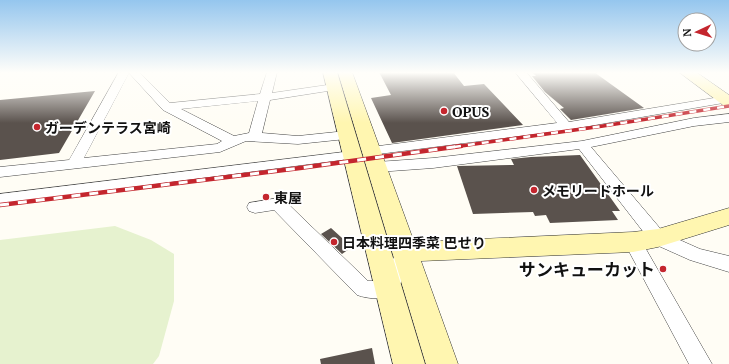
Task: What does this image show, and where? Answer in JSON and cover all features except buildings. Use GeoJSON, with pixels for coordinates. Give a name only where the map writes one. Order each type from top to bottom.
{"type":"FeatureCollection","features":[{"type":"Feature","properties":{"kind":"street"},"geometry":{"type":"LineString","coordinates":[[74,164],[119,89]]}},
{"type":"Feature","properties":{"kind":"street"},"geometry":{"type":"LineString","coordinates":[[146,89],[167,107],[231,140]]}},
{"type":"Feature","properties":{"kind":"street"},"geometry":{"type":"LineString","coordinates":[[255,136],[268,89]]}},
{"type":"Feature","properties":{"kind":"street"},"geometry":{"type":"LineString","coordinates":[[167,107],[266,97],[294,89]]}},
{"type":"Feature","properties":{"kind":"street"},"geometry":{"type":"LineString","coordinates":[[340,89],[362,152],[406,252],[442,364]]}},
{"type":"Feature","properties":{"kind":"street"},"geometry":{"type":"LineString","coordinates":[[340,89],[362,152],[388,290],[409,364]]}},
{"type":"Feature","properties":{"kind":"street"},"geometry":{"type":"LineString","coordinates":[[534,89],[566,126]]}},
{"type":"Feature","properties":{"kind":"street"},"geometry":{"type":"LineString","coordinates":[[711,89],[728,100]]}},
{"type":"Feature","properties":{"kind":"street"},"geometry":{"type":"LineString","coordinates":[[0,199],[566,126],[728,100]]}},
{"type":"Feature","properties":{"kind":"street"},"geometry":{"type":"LineString","coordinates":[[0,172],[220,148],[231,140],[255,136],[292,140],[433,163],[582,145],[694,122],[729,118]]}},
{"type":"Feature","properties":{"kind":"street"},"geometry":{"type":"LineString","coordinates":[[582,145],[658,238],[696,255],[729,264]]}},
{"type":"Feature","properties":{"kind":"street"},"geometry":{"type":"LineString","coordinates":[[255,207],[278,204],[364,289],[388,290]]}},
{"type":"Feature","properties":{"kind":"street"},"geometry":{"type":"LineString","coordinates":[[406,252],[633,242],[658,238],[729,216]]}},
{"type":"Feature","properties":{"kind":"street"},"geometry":{"type":"LineString","coordinates":[[633,242],[701,364]]}},
{"type":"Feature","properties":{"kind":"street"},"geometry":{"type":"LineString","coordinates":[[388,290],[406,252]]}},
{"type":"Feature","properties":{"kind":"green space"},"geometry":{"type":"Polygon","coordinates":[[[115,226],[151,240],[174,254],[174,301],[159,356],[153,364],[0,364],[0,240],[115,226]]]}},
{"type":"Feature","properties":{"kind":"railway"},"geometry":{"type":"LineString","coordinates":[[454,147],[603,126],[729,106]]}},
{"type":"Feature","properties":{"kind":"railway"},"geometry":{"type":"LineString","coordinates":[[0,205],[300,168],[461,146]]}},
{"type":"Feature","properties":{"kind":"place","name":"OPUS"},"geometry":{"type":"Point","coordinates":[444,111]}},
{"type":"Feature","properties":{"kind":"place","name":"ガーデンテラス宮崎"},"geometry":{"type":"Point","coordinates":[37,127]}},
{"type":"Feature","properties":{"kind":"place","name":"メモリードホール"},"geometry":{"type":"Point","coordinates":[534,190]}},
{"type":"Feature","properties":{"kind":"place","name":"東屋"},"geometry":{"type":"Point","coordinates":[266,197]}},
{"type":"Feature","properties":{"kind":"place","name":"日本料理四季菜 巴せり"},"geometry":{"type":"Point","coordinates":[334,242]}},
{"type":"Feature","properties":{"kind":"place","name":"サンキューカット"},"geometry":{"type":"Point","coordinates":[663,269]}}]}
